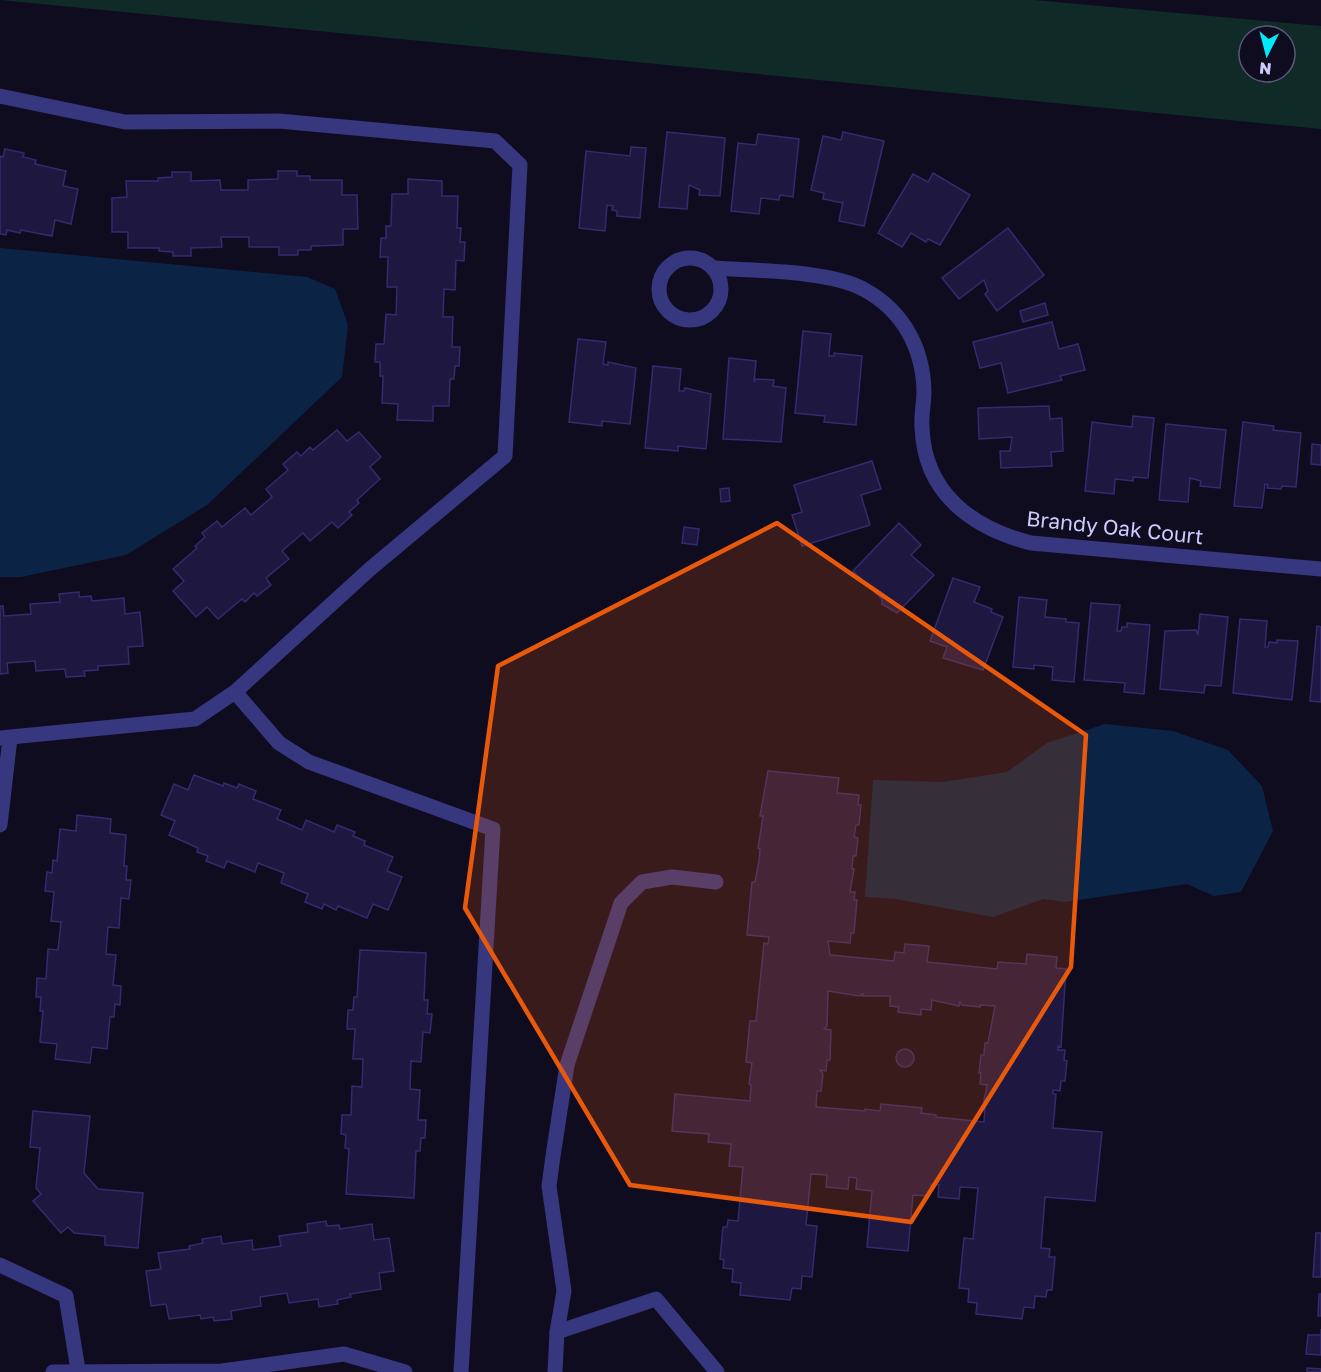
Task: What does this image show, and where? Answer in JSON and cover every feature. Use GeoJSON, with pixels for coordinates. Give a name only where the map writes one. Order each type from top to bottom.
{"type":"FeatureCollection","features":[{"type":"Feature","properties":{"kind":"street"},"geometry":{"type":"LineString","coordinates":[[0,96],[125,122],[279,121],[495,141],[520,165],[505,456],[370,569],[236,692],[195,719],[5,738],[0,825]]}},
{"type":"Feature","properties":{"kind":"street"},"geometry":{"type":"LineString","coordinates":[[688,257],[699,258],[713,268],[722,291],[714,309],[706,316],[686,320],[668,312],[658,294],[658,284],[668,265],[688,257]]}},
{"type":"Feature","properties":{"kind":"street","name":"Brandy Oak Court"},"geometry":{"type":"LineString","coordinates":[[713,268],[836,278],[864,289],[889,306],[912,335],[922,367],[924,392],[921,427],[926,455],[937,481],[954,505],[980,525],[1006,537],[1031,543],[1321,569]]}},
{"type":"Feature","properties":{"kind":"street"},"geometry":{"type":"LineString","coordinates":[[236,692],[279,743],[309,762],[493,829],[461,1372]]}},
{"type":"Feature","properties":{"kind":"street"},"geometry":{"type":"LineString","coordinates":[[555,1372],[557,1332],[564,1291],[549,1186],[567,1065],[621,903],[642,882],[672,877],[716,882]]}},
{"type":"Feature","properties":{"kind":"street"},"geometry":{"type":"LineString","coordinates":[[0,1265],[66,1296],[78,1370]]}},
{"type":"Feature","properties":{"kind":"street"},"geometry":{"type":"LineString","coordinates":[[557,1332],[656,1299],[717,1372]]}},
{"type":"Feature","properties":{"kind":"street"},"geometry":{"type":"LineString","coordinates":[[53,1372],[78,1370],[222,1371],[344,1354],[405,1372]]}},
{"type":"Feature","properties":{"kind":"highlighted area"},"geometry":{"type":"Polygon","coordinates":[[[777,523],[1086,735],[1071,967],[911,1222],[630,1185],[465,908],[498,666],[777,523]]]}},
{"type":"Feature","properties":{"kind":"green space"},"geometry":{"type":"Polygon","coordinates":[[[0,0],[1034,0],[1321,26],[1321,129],[0,0]]]}},
{"type":"Feature","properties":{"kind":"water"},"geometry":{"type":"Polygon","coordinates":[[[0,248],[307,277],[335,289],[348,325],[342,377],[207,505],[126,555],[21,577],[0,577],[0,248]]]}},
{"type":"Feature","properties":{"kind":"water"},"geometry":{"type":"Polygon","coordinates":[[[1105,724],[1173,731],[1228,750],[1262,786],[1273,831],[1241,892],[1214,896],[1187,884],[1065,902],[1043,899],[993,917],[896,899],[865,897],[873,780],[943,782],[1007,772],[1047,743],[1105,724]]]}},
{"type":"Feature","properties":{"kind":"building"},"geometry":{"type":"Polygon","coordinates":[[[667,132],[725,138],[720,196],[699,195],[700,190],[689,185],[687,209],[659,207],[667,132]]]}},
{"type":"Feature","properties":{"kind":"building"},"geometry":{"type":"Polygon","coordinates":[[[843,132],[884,141],[864,226],[839,221],[843,201],[842,203],[823,199],[824,193],[811,190],[823,136],[841,140],[843,132]]]}},
{"type":"Feature","properties":{"kind":"building"},"geometry":{"type":"Polygon","coordinates":[[[758,134],[799,139],[793,197],[780,195],[779,200],[761,198],[759,214],[731,211],[738,143],[756,145],[758,134]]]}},
{"type":"Feature","properties":{"kind":"building"},"geometry":{"type":"Polygon","coordinates":[[[631,147],[646,148],[640,218],[617,216],[617,211],[612,210],[613,206],[607,205],[605,231],[579,228],[586,151],[630,156],[631,147]]]}},
{"type":"Feature","properties":{"kind":"building"},"geometry":{"type":"Polygon","coordinates":[[[5,149],[24,153],[23,157],[36,160],[35,164],[66,171],[63,186],[78,189],[71,224],[55,220],[52,236],[21,230],[20,233],[7,230],[6,235],[0,234],[0,156],[3,157],[5,149]]]}},
{"type":"Feature","properties":{"kind":"building"},"geometry":{"type":"Polygon","coordinates":[[[278,171],[297,171],[297,176],[310,176],[310,180],[342,180],[342,195],[357,195],[358,229],[343,229],[343,245],[311,246],[311,250],[298,250],[298,255],[279,255],[279,247],[249,247],[249,237],[221,237],[222,247],[191,248],[191,256],[173,256],[173,252],[159,251],[159,248],[128,248],[128,232],[112,232],[112,198],[127,197],[126,181],[158,181],[158,178],[172,177],[172,172],[191,172],[191,181],[220,180],[221,190],[248,190],[248,180],[278,179],[278,171]]]}},
{"type":"Feature","properties":{"kind":"building"},"geometry":{"type":"Polygon","coordinates":[[[933,173],[970,195],[940,245],[928,239],[926,242],[911,233],[902,247],[878,233],[913,174],[928,182],[933,173]]]}},
{"type":"Feature","properties":{"kind":"building"},"geometry":{"type":"Polygon","coordinates":[[[408,179],[442,181],[442,196],[458,196],[457,228],[461,228],[460,242],[465,242],[464,261],[456,260],[455,290],[444,289],[443,317],[453,317],[452,347],[460,347],[459,366],[455,366],[454,379],[450,379],[449,406],[433,406],[433,421],[397,420],[398,404],[382,403],[383,376],[380,376],[380,362],[375,362],[376,344],[384,344],[386,314],[396,315],[397,287],[387,287],[388,257],[380,257],[381,238],[386,238],[386,226],[391,226],[392,194],[408,194],[408,179]]]}},
{"type":"Feature","properties":{"kind":"building"},"geometry":{"type":"Polygon","coordinates":[[[1008,228],[1044,275],[997,311],[985,294],[988,291],[984,280],[959,299],[942,278],[1008,228]]]}},
{"type":"Feature","properties":{"kind":"building"},"geometry":{"type":"Polygon","coordinates":[[[1045,303],[1048,315],[1023,322],[1020,311],[1045,303]]]}},
{"type":"Feature","properties":{"kind":"building"},"geometry":{"type":"Polygon","coordinates":[[[1052,322],[1059,349],[1078,344],[1085,370],[1060,376],[1062,380],[1008,393],[1001,363],[980,368],[973,342],[1052,322]]]}},
{"type":"Feature","properties":{"kind":"building"},"geometry":{"type":"Polygon","coordinates":[[[803,331],[831,334],[829,356],[834,356],[834,353],[862,356],[856,425],[824,422],[825,416],[795,413],[803,331]]]}},
{"type":"Feature","properties":{"kind":"building"},"geometry":{"type":"Polygon","coordinates":[[[578,339],[606,342],[603,364],[608,365],[608,362],[636,368],[630,424],[602,421],[602,426],[569,422],[578,339]]]}},
{"type":"Feature","properties":{"kind":"building"},"geometry":{"type":"Polygon","coordinates":[[[729,358],[756,361],[754,382],[755,379],[774,380],[773,386],[786,388],[781,442],[723,439],[729,358]]]}},
{"type":"Feature","properties":{"kind":"building"},"geometry":{"type":"Polygon","coordinates":[[[653,366],[681,369],[679,391],[684,391],[685,388],[711,394],[706,449],[678,446],[678,451],[645,448],[653,366]]]}},
{"type":"Feature","properties":{"kind":"building"},"geometry":{"type":"Polygon","coordinates":[[[1049,406],[1050,419],[1062,418],[1063,451],[1051,452],[1052,466],[1001,468],[1000,451],[1010,451],[1012,437],[979,439],[978,408],[1049,406]]]}},
{"type":"Feature","properties":{"kind":"building"},"geometry":{"type":"Polygon","coordinates":[[[1133,416],[1154,418],[1148,478],[1133,477],[1133,481],[1115,479],[1114,494],[1085,491],[1092,422],[1132,427],[1133,416]]]}},
{"type":"Feature","properties":{"kind":"building"},"geometry":{"type":"Polygon","coordinates":[[[1243,422],[1274,426],[1273,430],[1301,433],[1296,487],[1267,488],[1268,485],[1265,484],[1262,508],[1234,506],[1243,422]]]}},
{"type":"Feature","properties":{"kind":"building"},"geometry":{"type":"Polygon","coordinates":[[[1166,424],[1226,430],[1220,488],[1200,486],[1201,481],[1190,478],[1188,502],[1159,500],[1166,424]]]}},
{"type":"Feature","properties":{"kind":"building"},"geometry":{"type":"Polygon","coordinates":[[[337,430],[347,441],[359,432],[381,457],[370,467],[380,479],[357,500],[359,503],[349,512],[352,515],[338,528],[332,522],[310,541],[303,533],[282,551],[289,559],[266,578],[271,585],[257,596],[254,593],[245,602],[242,599],[218,619],[207,607],[196,617],[173,591],[184,581],[173,569],[197,548],[195,546],[205,537],[202,533],[217,521],[222,527],[245,508],[251,515],[272,497],[266,489],[288,470],[283,464],[297,452],[301,456],[310,447],[313,450],[337,430]]]}},
{"type":"Feature","properties":{"kind":"building"},"geometry":{"type":"Polygon","coordinates":[[[1312,444],[1321,445],[1321,465],[1311,464],[1312,444]]]}},
{"type":"Feature","properties":{"kind":"building"},"geometry":{"type":"Polygon","coordinates":[[[872,461],[881,489],[861,495],[870,525],[802,546],[792,515],[802,512],[794,485],[872,461]]]}},
{"type":"Feature","properties":{"kind":"building"},"geometry":{"type":"Polygon","coordinates":[[[729,488],[730,501],[721,502],[720,489],[729,488]]]}},
{"type":"Feature","properties":{"kind":"building"},"geometry":{"type":"Polygon","coordinates":[[[899,523],[921,545],[911,555],[934,575],[897,613],[882,604],[882,599],[853,571],[899,523]]]}},
{"type":"Feature","properties":{"kind":"building"},"geometry":{"type":"Polygon","coordinates":[[[684,527],[699,529],[697,545],[682,543],[684,527]]]}},
{"type":"Feature","properties":{"kind":"building"},"geometry":{"type":"Polygon","coordinates":[[[953,578],[980,587],[974,602],[992,609],[991,612],[1003,617],[983,670],[943,658],[947,647],[930,641],[953,578]]]}},
{"type":"Feature","properties":{"kind":"building"},"geometry":{"type":"Polygon","coordinates":[[[79,592],[79,597],[91,596],[92,601],[124,598],[125,614],[140,612],[143,646],[128,647],[129,664],[98,666],[98,670],[84,671],[85,676],[66,677],[65,669],[36,671],[35,661],[7,663],[8,673],[0,674],[0,606],[3,606],[4,616],[31,614],[30,604],[60,602],[59,594],[79,592]]]}},
{"type":"Feature","properties":{"kind":"building"},"geometry":{"type":"Polygon","coordinates":[[[1019,597],[1047,600],[1045,617],[1079,623],[1074,682],[1052,680],[1053,667],[1034,665],[1034,669],[1013,667],[1019,597]]]}},
{"type":"Feature","properties":{"kind":"building"},"geometry":{"type":"Polygon","coordinates":[[[1091,603],[1120,605],[1117,631],[1121,631],[1122,627],[1127,627],[1127,623],[1150,625],[1144,694],[1124,692],[1125,683],[1084,680],[1091,603]]]}},
{"type":"Feature","properties":{"kind":"building"},"geometry":{"type":"Polygon","coordinates":[[[1200,614],[1228,617],[1221,686],[1205,685],[1204,693],[1160,689],[1165,631],[1196,630],[1198,635],[1200,614]]]}},
{"type":"Feature","properties":{"kind":"building"},"geometry":{"type":"Polygon","coordinates":[[[1240,619],[1267,621],[1265,647],[1268,647],[1269,642],[1277,643],[1277,640],[1298,641],[1292,700],[1233,693],[1240,619]]]}},
{"type":"Feature","properties":{"kind":"building"},"geometry":{"type":"Polygon","coordinates":[[[1317,626],[1321,627],[1321,702],[1310,701],[1317,626]]]}},
{"type":"Feature","properties":{"kind":"building"},"geometry":{"type":"Polygon","coordinates":[[[768,771],[839,778],[837,793],[859,795],[858,805],[861,805],[859,825],[856,825],[854,837],[858,838],[856,856],[853,856],[852,869],[854,869],[850,892],[855,892],[854,900],[857,900],[854,933],[851,933],[850,943],[828,941],[830,955],[894,961],[895,952],[904,953],[905,944],[929,946],[927,962],[997,969],[998,962],[1026,964],[1027,954],[1057,957],[1056,968],[1066,969],[1061,1047],[1058,1046],[1058,1050],[1065,1050],[1064,1060],[1067,1061],[1065,1081],[1061,1081],[1060,1091],[1053,1090],[1053,1094],[1056,1094],[1053,1128],[1102,1132],[1095,1201],[1045,1197],[1041,1248],[1050,1249],[1049,1257],[1055,1257],[1052,1290],[1047,1290],[1046,1297],[1035,1296],[1034,1308],[1024,1307],[1022,1319],[976,1314],[977,1303],[968,1302],[969,1289],[959,1288],[964,1238],[973,1239],[978,1188],[960,1187],[959,1199],[938,1197],[939,1185],[931,1184],[929,1196],[913,1195],[908,1251],[867,1247],[872,1191],[856,1189],[857,1178],[849,1177],[848,1189],[826,1187],[827,1175],[811,1174],[806,1225],[817,1226],[812,1277],[802,1276],[801,1289],[792,1288],[790,1300],[740,1295],[741,1283],[732,1282],[733,1269],[723,1268],[724,1260],[720,1259],[723,1227],[727,1227],[728,1220],[738,1221],[743,1167],[729,1166],[731,1144],[708,1142],[709,1134],[672,1131],[675,1094],[750,1101],[751,1085],[749,1084],[752,1063],[746,1062],[750,1021],[756,1021],[764,943],[768,944],[769,937],[747,935],[752,882],[755,882],[759,861],[760,849],[758,848],[763,816],[760,816],[768,771]],[[828,991],[827,1026],[824,1029],[831,1030],[830,1060],[827,1060],[826,1071],[820,1070],[823,1074],[821,1091],[817,1091],[816,1107],[880,1111],[881,1104],[922,1108],[921,1113],[936,1115],[936,1117],[984,1122],[985,1106],[983,1106],[987,1085],[980,1084],[981,1073],[979,1073],[981,1055],[984,1055],[985,1043],[988,1043],[995,1006],[962,1005],[960,1002],[959,1006],[932,1000],[931,1010],[921,1009],[921,1015],[898,1012],[899,1007],[890,1006],[890,996],[862,996],[863,994],[859,996],[828,991]]]}},
{"type":"Feature","properties":{"kind":"building"},"geometry":{"type":"Polygon","coordinates":[[[194,775],[223,786],[224,783],[237,788],[239,784],[256,791],[253,799],[281,810],[277,819],[302,830],[306,820],[334,832],[337,825],[355,832],[353,836],[365,841],[364,845],[393,857],[387,871],[402,877],[388,910],[373,904],[367,918],[338,906],[336,910],[324,904],[322,909],[305,902],[308,894],[281,883],[284,873],[258,863],[255,872],[227,861],[224,868],[206,861],[208,856],[197,852],[198,848],[169,835],[175,821],[161,815],[174,784],[188,790],[194,775]]]}},
{"type":"Feature","properties":{"kind":"building"},"geometry":{"type":"Polygon","coordinates":[[[77,815],[111,819],[110,833],[126,835],[124,866],[127,866],[126,880],[131,880],[129,899],[121,898],[119,928],[108,927],[106,954],[116,955],[113,985],[121,986],[120,1005],[115,1004],[114,1017],[110,1017],[107,1049],[92,1047],[90,1063],[55,1059],[57,1044],[40,1042],[43,1011],[40,1011],[41,997],[36,997],[37,978],[46,979],[48,949],[58,950],[61,922],[51,921],[54,892],[45,891],[47,872],[52,873],[53,860],[57,861],[60,829],[76,831],[77,815]]]}},
{"type":"Feature","properties":{"kind":"building"},"geometry":{"type":"Polygon","coordinates":[[[360,950],[426,953],[424,1000],[428,1000],[427,1014],[432,1014],[430,1033],[423,1032],[421,1062],[411,1061],[410,1089],[420,1090],[418,1120],[426,1120],[425,1138],[421,1138],[420,1151],[416,1151],[414,1198],[346,1194],[349,1149],[345,1148],[346,1135],[341,1134],[342,1115],[351,1115],[352,1086],[362,1087],[363,1059],[353,1059],[355,1029],[347,1029],[348,1010],[353,1010],[354,997],[357,997],[360,950]]]}},
{"type":"Feature","properties":{"kind":"building"},"geometry":{"type":"Polygon","coordinates":[[[901,1049],[909,1049],[914,1054],[912,1065],[901,1067],[896,1062],[896,1054],[901,1049]]]}},
{"type":"Feature","properties":{"kind":"building"},"geometry":{"type":"Polygon","coordinates":[[[33,1111],[90,1116],[84,1173],[98,1189],[143,1193],[138,1248],[105,1245],[105,1236],[74,1233],[68,1227],[61,1233],[33,1201],[41,1194],[36,1188],[40,1148],[30,1147],[33,1111]]]}},
{"type":"Feature","properties":{"kind":"building"},"geometry":{"type":"Polygon","coordinates":[[[326,1221],[327,1226],[339,1225],[340,1229],[372,1224],[374,1240],[389,1238],[394,1271],[379,1273],[381,1289],[350,1294],[351,1297],[337,1300],[338,1304],[319,1307],[318,1299],[289,1303],[287,1293],[260,1297],[261,1306],[231,1311],[232,1319],[214,1321],[213,1317],[201,1319],[200,1315],[169,1319],[166,1304],[151,1306],[146,1271],[161,1269],[158,1253],[190,1249],[189,1246],[203,1243],[202,1239],[221,1236],[222,1244],[252,1240],[253,1250],[281,1246],[279,1236],[308,1232],[307,1224],[326,1221]]]}},
{"type":"Feature","properties":{"kind":"building"},"geometry":{"type":"Polygon","coordinates":[[[1316,1233],[1321,1233],[1321,1277],[1313,1277],[1316,1233]]]}},
{"type":"Feature","properties":{"kind":"building"},"geometry":{"type":"Polygon","coordinates":[[[1319,1294],[1321,1294],[1321,1316],[1318,1316],[1319,1294]]]}},
{"type":"Feature","properties":{"kind":"building"},"geometry":{"type":"Polygon","coordinates":[[[1308,1335],[1321,1335],[1321,1355],[1306,1354],[1308,1335]]]}},
{"type":"Feature","properties":{"kind":"building"},"geometry":{"type":"Polygon","coordinates":[[[1307,1368],[1321,1369],[1321,1372],[1307,1372],[1307,1368]]]}}]}
